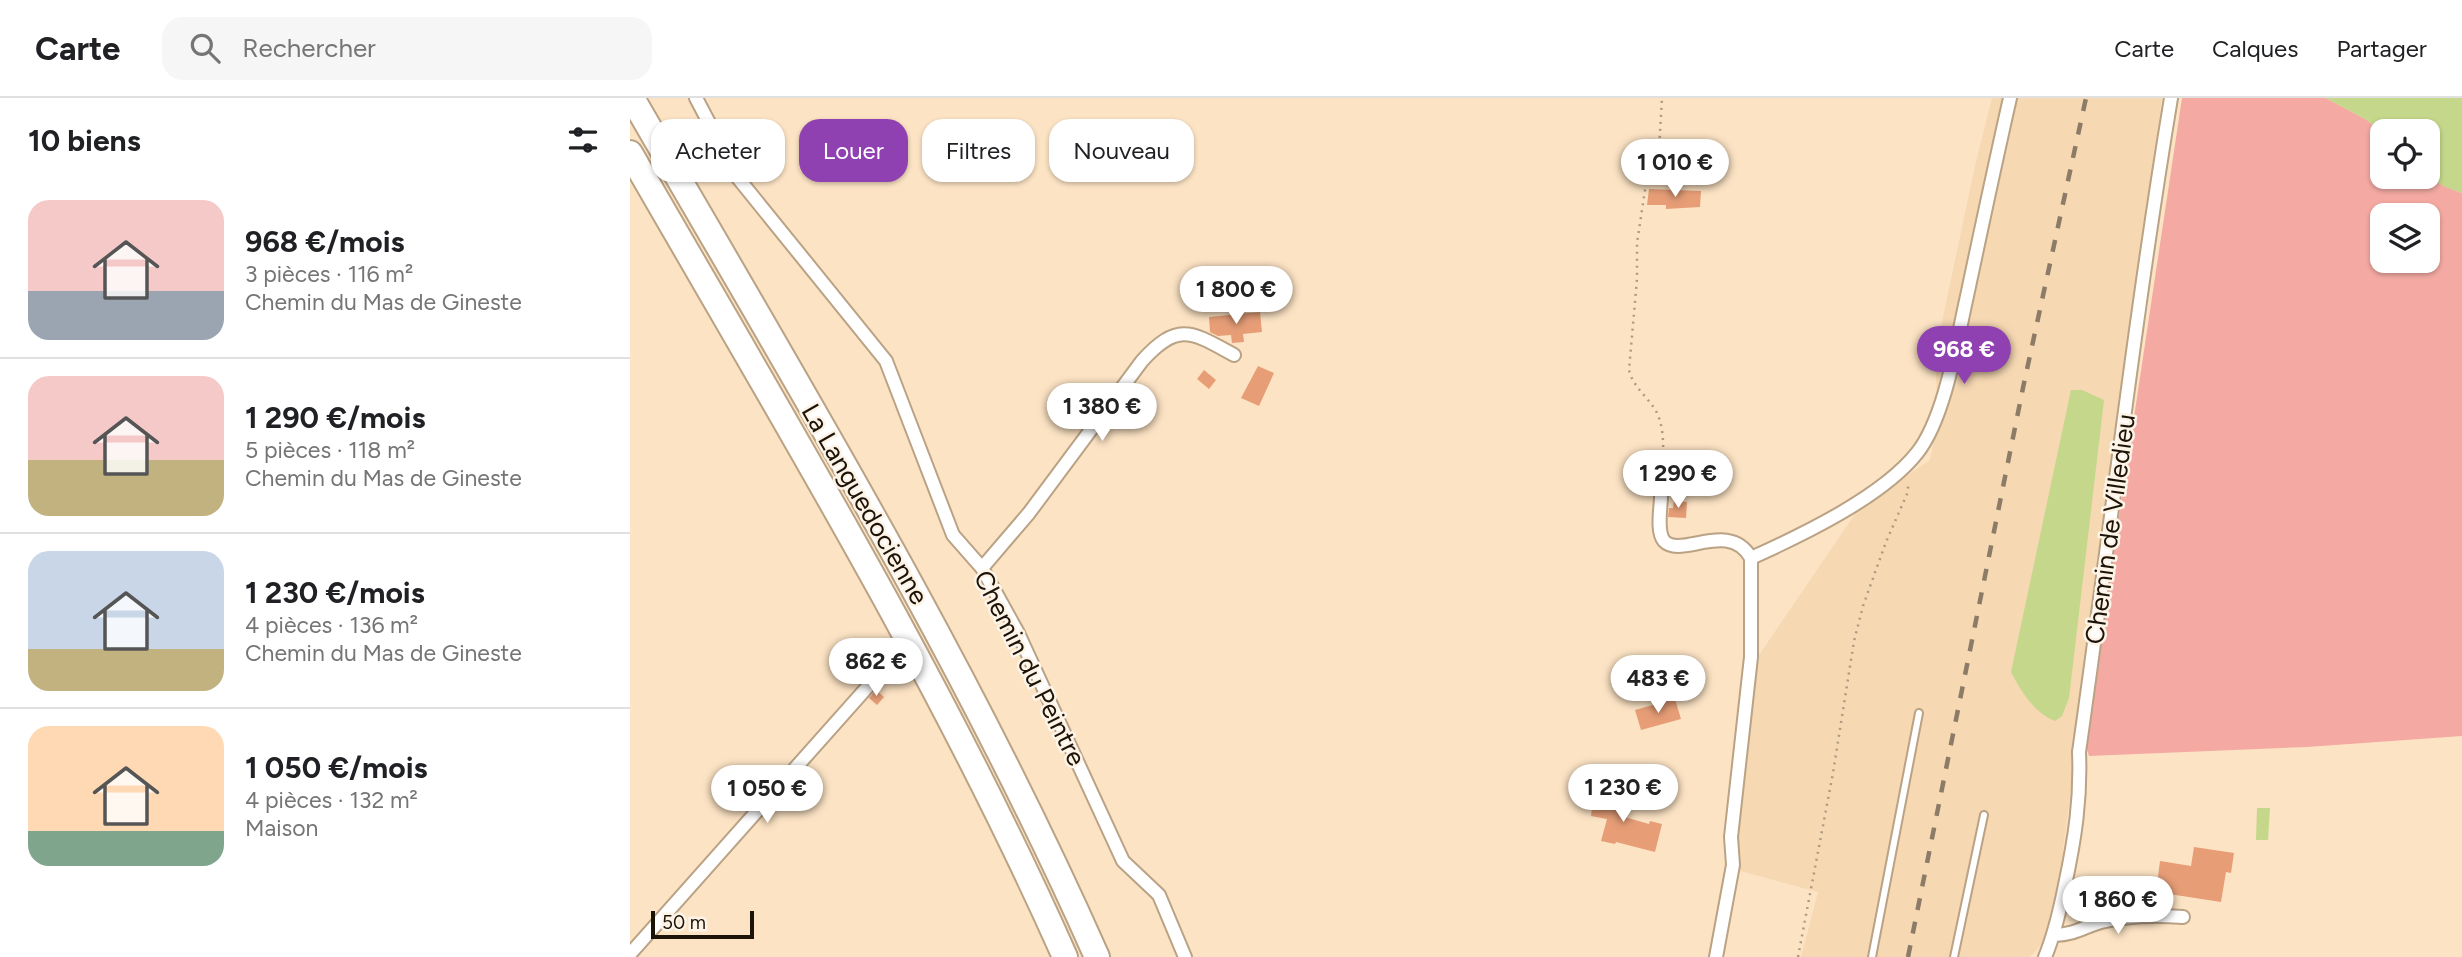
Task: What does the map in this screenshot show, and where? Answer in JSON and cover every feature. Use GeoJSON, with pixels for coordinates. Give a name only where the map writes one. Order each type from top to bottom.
{"type":"FeatureCollection","features":[{"type":"Feature","properties":{"kind":"highway","name":"La Languedocienne"},"geometry":{"type":"LineString","coordinates":[[632,98],[954,661],[1031,814],[1097,957]]}},
{"type":"Feature","properties":{"kind":"highway","name":"La Languedocienne"},"geometry":{"type":"LineString","coordinates":[[630,153],[915,651],[988,793],[1064,957]]}},
{"type":"Feature","properties":{"kind":"street","name":"Chemin du Peintre"},"geometry":{"type":"LineString","coordinates":[[696,98],[738,178],[886,361],[953,535],[982,568],[1018,633],[1123,861],[1158,895],[1185,957]]}},
{"type":"Feature","properties":{"kind":"street"},"geometry":{"type":"LineString","coordinates":[[1751,558],[1801,536],[1886,483],[1918,452],[1948,382],[2010,98]]}},
{"type":"Feature","properties":{"kind":"street","name":"Chemin de Villedieu"},"geometry":{"type":"LineString","coordinates":[[2045,957],[2055,934],[2077,829],[2081,789],[2080,752],[2148,236],[2171,98]]}},
{"type":"Feature","properties":{"kind":"street"},"geometry":{"type":"LineString","coordinates":[[982,568],[1030,513],[1158,343],[1185,332],[1202,337],[1234,355]]}},
{"type":"Feature","properties":{"kind":"street"},"geometry":{"type":"LineString","coordinates":[[1661,496],[1660,531],[1664,541],[1673,545],[1716,540],[1734,541],[1746,550],[1751,558],[1752,657],[1731,837],[1733,865],[1716,957]]}},
{"type":"Feature","properties":{"kind":"street"},"geometry":{"type":"LineString","coordinates":[[630,954],[879,674]]}},
{"type":"Feature","properties":{"kind":"street"},"geometry":{"type":"LineString","coordinates":[[2055,934],[2073,934],[2099,922],[2141,914],[2183,917]]}},
{"type":"Feature","properties":{"kind":"lane"},"geometry":{"type":"LineString","coordinates":[[1872,957],[1919,713]]}},
{"type":"Feature","properties":{"kind":"lane"},"geometry":{"type":"LineString","coordinates":[[1954,957],[1984,814]]}},
{"type":"Feature","properties":{"kind":"path"},"geometry":{"type":"LineString","coordinates":[[1661,496],[1661,426],[1656,412],[1632,381],[1629,370],[1638,233],[1646,190],[1659,149],[1662,98]]}},
{"type":"Feature","properties":{"kind":"path"},"geometry":{"type":"LineString","coordinates":[[1798,957],[1833,773],[1854,641],[1863,606],[1886,542],[1907,494],[1909,484],[1902,468]]}},
{"type":"Feature","properties":{"kind":"shaded area"},"geometry":{"type":"Polygon","coordinates":[[[1992,98],[2162,98],[2052,933],[2030,957],[1801,957],[1818,892],[1733,869],[1753,664],[1859,508],[1930,460],[1938,419],[1935,355],[1992,98]]]}},
{"type":"Feature","properties":{"kind":"shaded area"},"geometry":{"type":"Polygon","coordinates":[[[2182,98],[2326,98],[2370,122],[2370,189],[2440,189],[2440,183],[2462,193],[2462,736],[2307,747],[2089,756],[2085,743],[2182,98]]]}},
{"type":"Feature","properties":{"kind":"shaded area"},"geometry":{"type":"Polygon","coordinates":[[[2326,98],[2462,98],[2462,193],[2440,184],[2440,119],[2370,119],[2370,122],[2326,98]]]}},
{"type":"Feature","properties":{"kind":"shaded area"},"geometry":{"type":"Polygon","coordinates":[[[2071,390],[2082,390],[2104,400],[2069,698],[2062,716],[2055,721],[2034,707],[2011,672],[2071,390]]]}},
{"type":"Feature","properties":{"kind":"shaded area"},"geometry":{"type":"Polygon","coordinates":[[[2257,808],[2270,808],[2268,840],[2256,840],[2257,808]]]}},
{"type":"Feature","properties":{"kind":"building"},"geometry":{"type":"Polygon","coordinates":[[[1649,189],[1701,191],[1700,207],[1666,209],[1666,205],[1647,205],[1649,189]]]}},
{"type":"Feature","properties":{"kind":"building"},"geometry":{"type":"Polygon","coordinates":[[[1260,312],[1262,332],[1243,334],[1244,342],[1232,343],[1231,335],[1218,336],[1210,332],[1209,317],[1260,312]]]}},
{"type":"Feature","properties":{"kind":"building"},"geometry":{"type":"Polygon","coordinates":[[[1258,366],[1274,373],[1259,406],[1241,398],[1258,366]]]}},
{"type":"Feature","properties":{"kind":"building"},"geometry":{"type":"Polygon","coordinates":[[[1204,370],[1216,380],[1209,389],[1197,379],[1204,370]]]}},
{"type":"Feature","properties":{"kind":"building"},"geometry":{"type":"Polygon","coordinates":[[[1674,501],[1687,502],[1686,518],[1668,517],[1669,508],[1673,508],[1674,501]]]}},
{"type":"Feature","properties":{"kind":"building"},"geometry":{"type":"Polygon","coordinates":[[[876,690],[884,697],[877,705],[869,698],[876,690]]]}},
{"type":"Feature","properties":{"kind":"building"},"geometry":{"type":"Polygon","coordinates":[[[1675,699],[1681,719],[1641,730],[1635,710],[1675,699]]]}},
{"type":"Feature","properties":{"kind":"building"},"geometry":{"type":"Polygon","coordinates":[[[1639,767],[1677,791],[1672,801],[1649,788],[1648,790],[1629,782],[1639,767]]]}},
{"type":"Feature","properties":{"kind":"building"},"geometry":{"type":"Polygon","coordinates":[[[1589,790],[1600,791],[1600,796],[1623,799],[1621,816],[1649,824],[1650,821],[1662,824],[1655,852],[1601,841],[1607,819],[1591,816],[1592,808],[1587,807],[1589,790]]]}},
{"type":"Feature","properties":{"kind":"building"},"geometry":{"type":"Polygon","coordinates":[[[2194,847],[2234,853],[2231,873],[2226,872],[2221,902],[2156,892],[2160,861],[2191,866],[2194,847]]]}},
{"type":"Feature","properties":{"kind":"railway"},"geometry":{"type":"LineString","coordinates":[[1908,957],[2024,383],[2086,98]]}}]}
